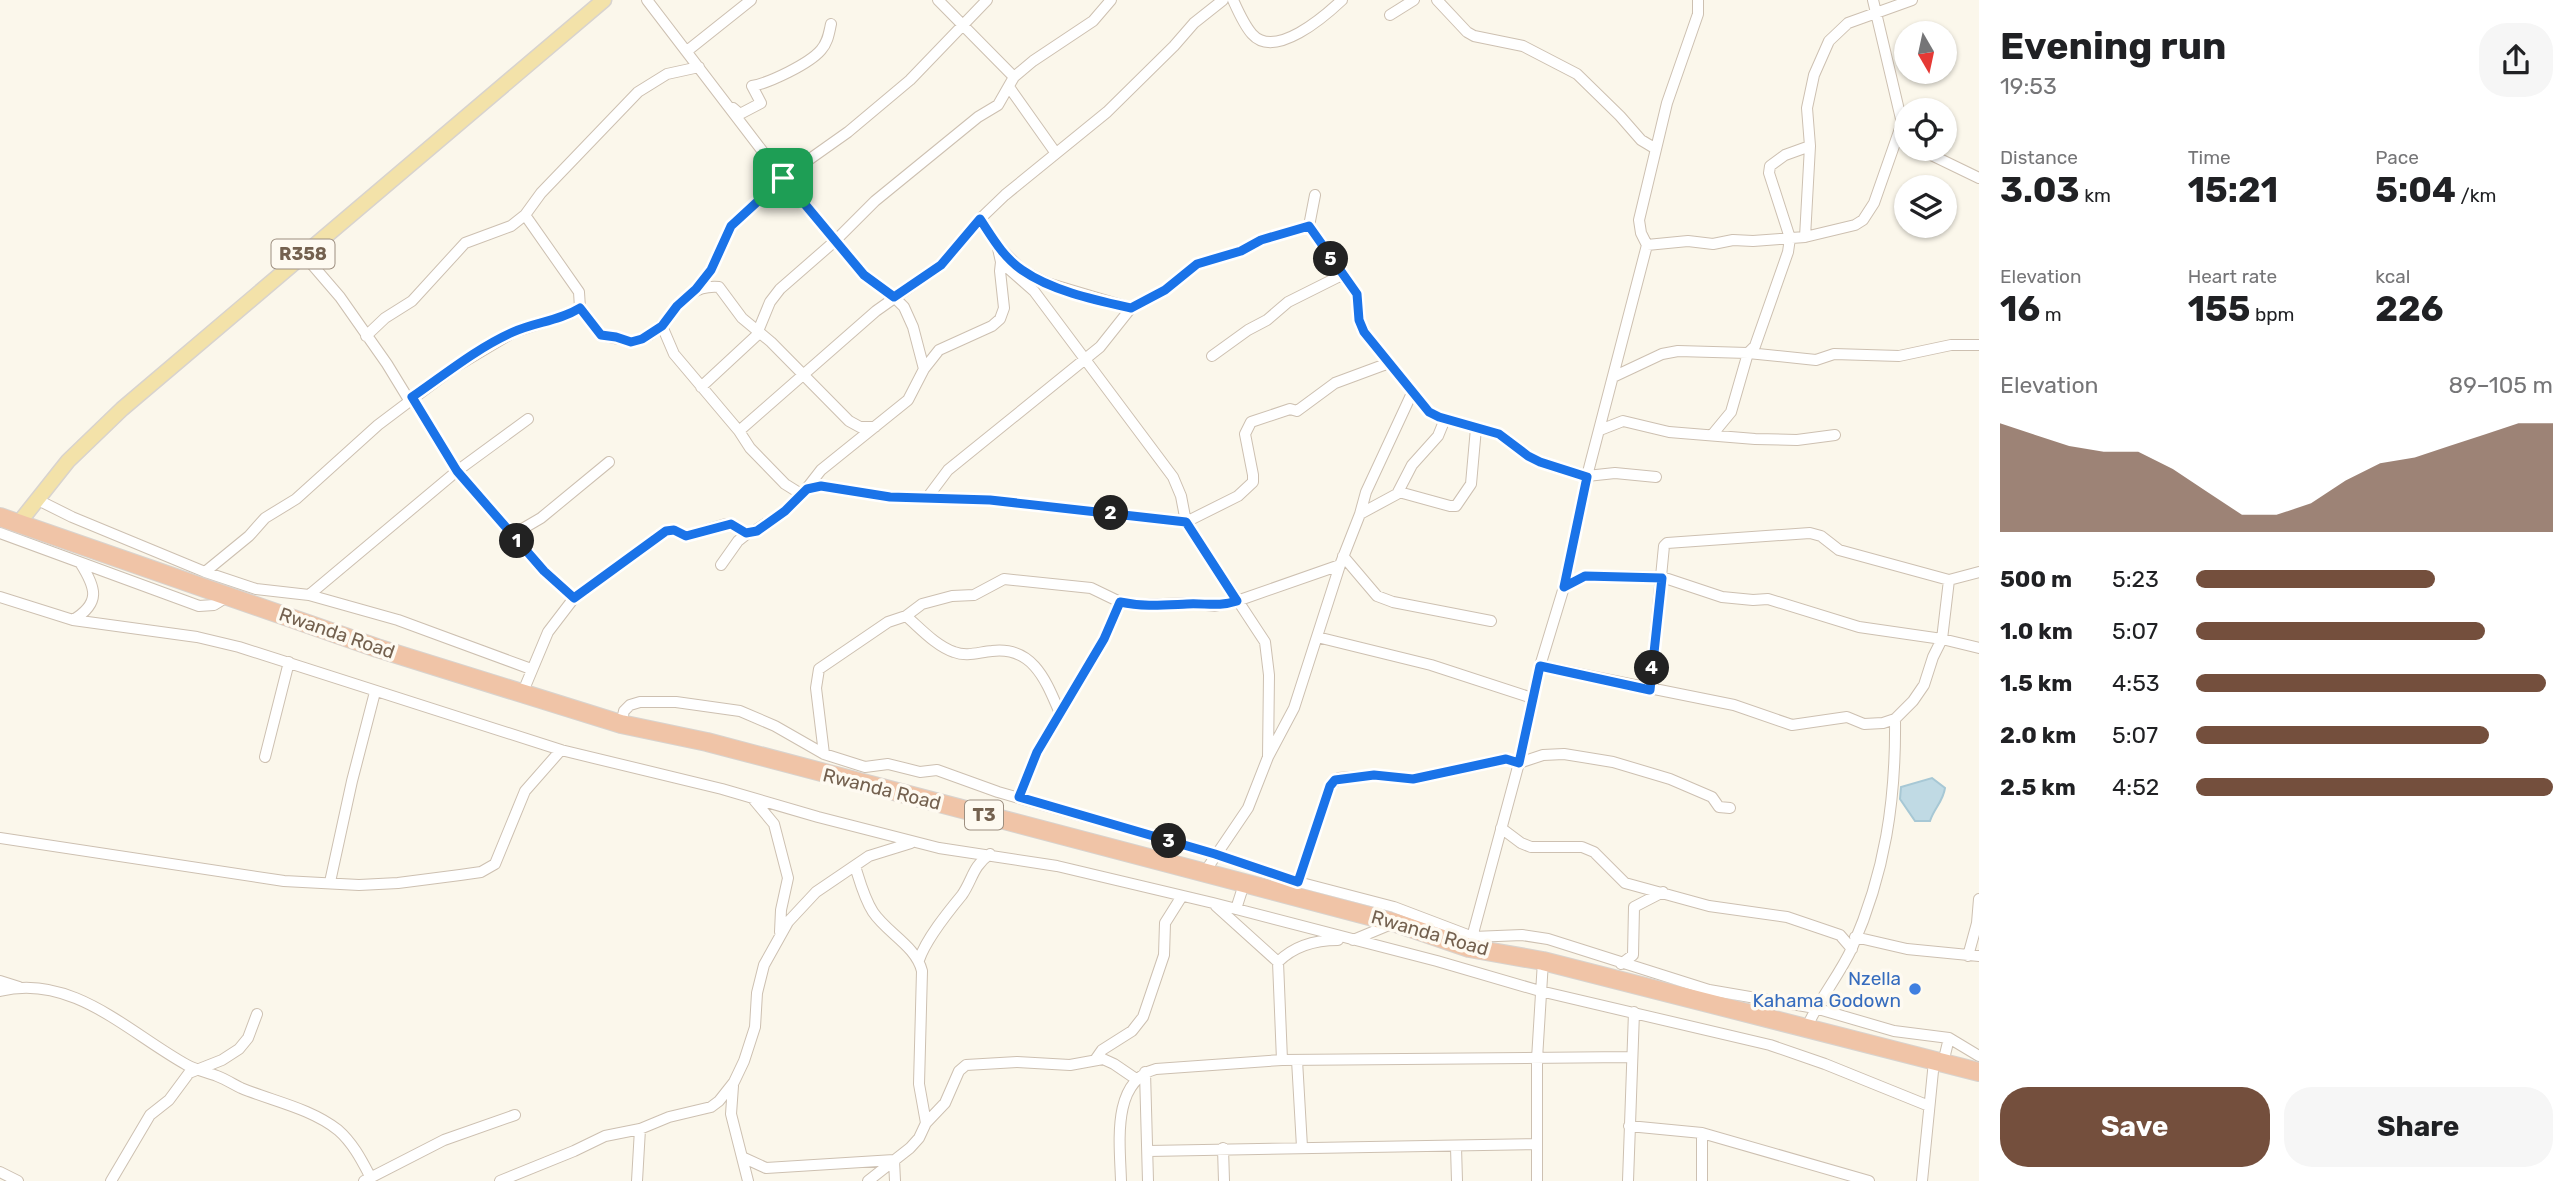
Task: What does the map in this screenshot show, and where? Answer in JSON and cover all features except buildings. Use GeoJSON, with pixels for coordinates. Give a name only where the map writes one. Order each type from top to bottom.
{"type":"FeatureCollection","features":[{"type":"Feature","properties":{"kind":"highway","name":"Rwanda Road"},"geometry":{"type":"LineString","coordinates":[[0,517],[228,597],[621,724],[707,742],[1244,884],[1979,1072]]}},
{"type":"Feature","properties":{"kind":"main road","name":"R358"},"geometry":{"type":"LineString","coordinates":[[18,524],[68,461],[122,409],[604,0]]}},
{"type":"Feature","properties":{"kind":"street"},"geometry":{"type":"LineString","coordinates":[[647,0],[783,178],[835,241],[864,275],[894,297],[908,314],[924,369]]}},
{"type":"Feature","properties":{"kind":"street"},"geometry":{"type":"LineString","coordinates":[[687,51],[751,0]]}},
{"type":"Feature","properties":{"kind":"street"},"geometry":{"type":"LineString","coordinates":[[937,0],[1011,82],[1055,152]]}},
{"type":"Feature","properties":{"kind":"street"},"geometry":{"type":"LineString","coordinates":[[525,215],[579,292],[580,308],[601,335],[627,342],[642,339],[662,326],[711,270],[731,226],[783,178],[848,132],[910,80],[987,0]]}},
{"type":"Feature","properties":{"kind":"street"},"geometry":{"type":"LineString","coordinates":[[701,387],[760,332],[770,302],[780,289],[835,241],[875,201],[978,117],[999,104],[1011,82],[1033,61],[1087,26],[1111,0]]}},
{"type":"Feature","properties":{"kind":"street"},"geometry":{"type":"LineString","coordinates":[[739,431],[894,297],[941,265],[980,219],[1055,152],[1107,112],[1194,23],[1223,0]]}},
{"type":"Feature","properties":{"kind":"street"},"geometry":{"type":"LineString","coordinates":[[1233,0],[1251,33],[1259,40],[1266,41],[1298,35],[1342,0]]}},
{"type":"Feature","properties":{"kind":"street"},"geometry":{"type":"LineString","coordinates":[[1390,15],[1414,0]]}},
{"type":"Feature","properties":{"kind":"street"},"geometry":{"type":"LineString","coordinates":[[1437,0],[1474,36],[1523,46],[1577,74],[1635,134],[1656,149]]}},
{"type":"Feature","properties":{"kind":"street"},"geometry":{"type":"LineString","coordinates":[[1873,0],[1898,98]]}},
{"type":"Feature","properties":{"kind":"street"},"geometry":{"type":"LineString","coordinates":[[1805,237],[1810,146],[1807,108],[1814,75],[1829,41],[1848,23],[1912,0]]}},
{"type":"Feature","properties":{"kind":"street"},"geometry":{"type":"LineString","coordinates":[[1471,942],[1519,763],[1540,666],[1564,587],[1587,477],[1647,246],[1639,220],[1667,103],[1701,2]]}},
{"type":"Feature","properties":{"kind":"street"},"geometry":{"type":"LineString","coordinates":[[724,101],[740,114],[761,103],[752,86],[770,82],[817,54],[826,43],[831,24]]}},
{"type":"Feature","properties":{"kind":"street"},"geometry":{"type":"LineString","coordinates":[[366,336],[385,317],[412,300],[465,243],[511,226],[525,215],[541,193],[638,93],[667,74],[699,67]]}},
{"type":"Feature","properties":{"kind":"street"},"geometry":{"type":"LineString","coordinates":[[1712,435],[1731,411],[1748,353],[1755,346],[1786,263],[1790,238],[1769,170],[1772,162],[1810,146]]}},
{"type":"Feature","properties":{"kind":"street"},"geometry":{"type":"LineString","coordinates":[[1647,246],[1688,241],[1713,244],[1732,240],[1805,237],[1855,225],[1863,220],[1874,203],[1894,158]]}},
{"type":"Feature","properties":{"kind":"street"},"geometry":{"type":"LineString","coordinates":[[1945,161],[1979,177]]}},
{"type":"Feature","properties":{"kind":"street"},"geometry":{"type":"LineString","coordinates":[[1315,195],[1309,226],[1357,294],[1359,320],[1364,332],[1429,412],[1504,436],[1528,456],[1540,462],[1587,477],[1615,473],[1656,477]]}},
{"type":"Feature","properties":{"kind":"street"},"geometry":{"type":"LineString","coordinates":[[980,219],[997,244],[1022,270],[1047,283],[1131,308]]}},
{"type":"Feature","properties":{"kind":"street"},"geometry":{"type":"LineString","coordinates":[[927,498],[948,470],[1086,359],[1105,341],[1131,308],[1165,290],[1197,264],[1241,251],[1261,240],[1309,226]]}},
{"type":"Feature","properties":{"kind":"street"},"geometry":{"type":"LineString","coordinates":[[721,565],[738,541],[780,515],[821,470],[908,400],[924,369],[945,346],[992,326],[1000,318],[1004,308],[997,244]]}},
{"type":"Feature","properties":{"kind":"street"},"geometry":{"type":"LineString","coordinates":[[303,254],[340,297],[457,471],[554,582],[574,598]]}},
{"type":"Feature","properties":{"kind":"street"},"geometry":{"type":"LineString","coordinates":[[1001,262],[1034,291],[1173,477],[1181,496],[1186,522],[1261,636],[1268,652],[1268,757]]}},
{"type":"Feature","properties":{"kind":"street"},"geometry":{"type":"LineString","coordinates":[[1212,356],[1245,331],[1267,320],[1288,302],[1342,275]]}},
{"type":"Feature","properties":{"kind":"street"},"geometry":{"type":"LineString","coordinates":[[696,289],[719,287],[741,318],[760,332],[849,421],[860,427],[875,428]]}},
{"type":"Feature","properties":{"kind":"street"},"geometry":{"type":"LineString","coordinates":[[205,572],[249,537],[265,518],[296,499],[411,399],[455,367],[514,332],[570,314],[580,308]]}},
{"type":"Feature","properties":{"kind":"street"},"geometry":{"type":"LineString","coordinates":[[662,326],[674,354],[739,431],[750,448],[780,480],[804,491],[821,486],[890,497],[990,500],[1186,522],[1238,496],[1253,482],[1245,434],[1251,422],[1290,409],[1297,411],[1335,383],[1389,363]]}},
{"type":"Feature","properties":{"kind":"street"},"geometry":{"type":"LineString","coordinates":[[1613,377],[1667,352],[1748,353],[1816,360],[1834,354],[1899,356],[1951,345],[1979,345]]}},
{"type":"Feature","properties":{"kind":"street"},"geometry":{"type":"LineString","coordinates":[[1204,873],[1248,808],[1268,757],[1294,708],[1341,560],[1371,480],[1412,393]]}},
{"type":"Feature","properties":{"kind":"street"},"geometry":{"type":"LineString","coordinates":[[309,595],[457,471],[527,419]]}},
{"type":"Feature","properties":{"kind":"street"},"geometry":{"type":"LineString","coordinates":[[1360,514],[1399,492],[1412,465],[1436,440],[1445,419]]}},
{"type":"Feature","properties":{"kind":"street"},"geometry":{"type":"LineString","coordinates":[[1600,430],[1623,421],[1669,432],[1712,435],[1797,440],[1835,435]]}},
{"type":"Feature","properties":{"kind":"street"},"geometry":{"type":"LineString","coordinates":[[1399,492],[1455,506],[1469,491],[1473,479],[1476,428]]}},
{"type":"Feature","properties":{"kind":"street"},"geometry":{"type":"LineString","coordinates":[[512,535],[541,517],[609,462]]}},
{"type":"Feature","properties":{"kind":"street"},"geometry":{"type":"LineString","coordinates":[[36,499],[72,517],[205,572],[257,589],[309,595],[398,620],[531,669]]}},
{"type":"Feature","properties":{"kind":"street"},"geometry":{"type":"LineString","coordinates":[[522,694],[548,632],[574,598],[666,531],[674,530],[686,536],[731,524],[748,533]]}},
{"type":"Feature","properties":{"kind":"street"},"geometry":{"type":"LineString","coordinates":[[0,533],[199,606],[214,605],[228,597]]}},
{"type":"Feature","properties":{"kind":"street"},"geometry":{"type":"LineString","coordinates":[[1650,690],[1664,546],[1667,544],[1810,533],[1821,536],[1839,550],[1949,580],[1979,572]]}},
{"type":"Feature","properties":{"kind":"street"},"geometry":{"type":"LineString","coordinates":[[824,754],[816,688],[819,669],[888,622],[906,615],[926,602],[974,595],[997,581],[1009,578],[1032,583],[1091,588],[1120,602],[1146,606],[1215,606],[1237,601],[1341,560]]}},
{"type":"Feature","properties":{"kind":"street"},"geometry":{"type":"LineString","coordinates":[[1341,560],[1377,596],[1393,603],[1491,621]]}},
{"type":"Feature","properties":{"kind":"street"},"geometry":{"type":"LineString","coordinates":[[74,620],[89,607],[94,597],[93,582],[81,563]]}},
{"type":"Feature","properties":{"kind":"street"},"geometry":{"type":"LineString","coordinates":[[1564,587],[1585,576],[1662,578],[1722,597],[1753,600],[1768,598],[1859,627],[1942,639],[1979,648]]}},
{"type":"Feature","properties":{"kind":"street"},"geometry":{"type":"LineString","coordinates":[[1540,666],[1734,705],[1792,725],[1847,717],[1864,724],[1883,723],[1895,719],[1921,691],[1942,639],[1949,580]]}},
{"type":"Feature","properties":{"kind":"street"},"geometry":{"type":"LineString","coordinates":[[0,597],[74,620],[197,637],[289,662],[561,750],[751,797],[915,842],[1057,866],[1213,903],[1540,992],[1634,1012],[1798,1054],[1929,1106]]}},
{"type":"Feature","properties":{"kind":"street"},"geometry":{"type":"LineString","coordinates":[[1019,797],[1037,752],[1104,639],[1120,602]]}},
{"type":"Feature","properties":{"kind":"street"},"geometry":{"type":"LineString","coordinates":[[906,615],[937,642],[954,652],[1006,652],[1031,662],[1044,677],[1059,711]]}},
{"type":"Feature","properties":{"kind":"street"},"geometry":{"type":"LineString","coordinates":[[1317,638],[1431,665],[1532,698]]}},
{"type":"Feature","properties":{"kind":"street"},"geometry":{"type":"LineString","coordinates":[[265,757],[289,662]]}},
{"type":"Feature","properties":{"kind":"street"},"geometry":{"type":"LineString","coordinates":[[330,882],[375,692]]}},
{"type":"Feature","properties":{"kind":"street"},"geometry":{"type":"LineString","coordinates":[[621,724],[624,711],[630,705],[640,702],[676,702],[719,707],[756,717],[824,754],[868,768],[888,764],[920,772],[937,770],[992,790],[1215,854],[1298,882],[1394,907],[1471,942],[1535,936],[1709,990],[1815,1008],[1894,1031],[1949,1038],[1979,1056]]}},
{"type":"Feature","properties":{"kind":"street"},"geometry":{"type":"LineString","coordinates":[[1807,1027],[1815,1008],[1852,949],[1881,869],[1889,831],[1895,719]]}},
{"type":"Feature","properties":{"kind":"street"},"geometry":{"type":"LineString","coordinates":[[0,838],[284,881],[347,885],[398,883],[481,872],[495,864],[525,791],[561,750]]}},
{"type":"Feature","properties":{"kind":"street"},"geometry":{"type":"LineString","coordinates":[[1298,882],[1330,786],[1335,780],[1374,775],[1413,779],[1506,759],[1519,763],[1554,754],[1589,757],[1648,771],[1712,797],[1719,807],[1730,808]]}},
{"type":"Feature","properties":{"kind":"street"},"geometry":{"type":"LineString","coordinates":[[751,797],[774,824],[788,878],[781,910],[780,933]]}},
{"type":"Feature","properties":{"kind":"street"},"geometry":{"type":"LineString","coordinates":[[1501,828],[1531,847],[1588,849],[1600,855],[1625,883],[1709,906],[1779,915],[1810,924],[1840,935],[1852,949]]}},
{"type":"Feature","properties":{"kind":"street"},"geometry":{"type":"LineString","coordinates":[[500,1181],[519,1178],[605,1136],[640,1129],[669,1117],[711,1107],[719,1101],[734,1082],[744,1061],[755,1027],[757,993],[764,965],[780,933],[807,899],[855,866],[881,851],[915,842]]}},
{"type":"Feature","properties":{"kind":"street"},"geometry":{"type":"LineString","coordinates":[[919,960],[924,947],[964,891],[976,866],[990,854]]}},
{"type":"Feature","properties":{"kind":"street"},"geometry":{"type":"LineString","coordinates":[[855,866],[866,900],[874,913],[919,960],[922,971],[919,1083],[926,1123]]}},
{"type":"Feature","properties":{"kind":"street"},"geometry":{"type":"LineString","coordinates":[[1236,909],[1244,884]]}},
{"type":"Feature","properties":{"kind":"street"},"geometry":{"type":"LineString","coordinates":[[1621,964],[1633,955],[1634,907],[1663,892]]}},
{"type":"Feature","properties":{"kind":"street"},"geometry":{"type":"LineString","coordinates":[[1095,1060],[1102,1050],[1132,1031],[1143,1017],[1164,955],[1164,923],[1182,896]]}},
{"type":"Feature","properties":{"kind":"street"},"geometry":{"type":"LineString","coordinates":[[1855,937],[1908,949],[1974,956],[1979,899]]}},
{"type":"Feature","properties":{"kind":"street"},"geometry":{"type":"LineString","coordinates":[[1213,903],[1234,919],[1278,962]]}},
{"type":"Feature","properties":{"kind":"street"},"geometry":{"type":"LineString","coordinates":[[1282,1060],[1278,962],[1284,955],[1308,943],[1321,940],[1354,940],[1396,923]]}},
{"type":"Feature","properties":{"kind":"street"},"geometry":{"type":"LineString","coordinates":[[1537,1181],[1537,1059],[1543,961]]}},
{"type":"Feature","properties":{"kind":"street"},"geometry":{"type":"LineString","coordinates":[[0,981],[68,996],[102,1010],[187,1065],[274,1098],[328,1124],[340,1132],[352,1146],[368,1180],[444,1140],[515,1115]]}},
{"type":"Feature","properties":{"kind":"street"},"geometry":{"type":"LineString","coordinates":[[0,992],[19,987]]}},
{"type":"Feature","properties":{"kind":"street"},"geometry":{"type":"LineString","coordinates":[[1628,1181],[1630,1057],[1634,1012]]}},
{"type":"Feature","properties":{"kind":"street"},"geometry":{"type":"LineString","coordinates":[[111,1181],[144,1122],[169,1100],[184,1078],[239,1049],[248,1038],[257,1014]]}},
{"type":"Feature","properties":{"kind":"street"},"geometry":{"type":"LineString","coordinates":[[1922,1181],[1929,1106],[1939,1062],[1949,1038]]}},
{"type":"Feature","properties":{"kind":"street"},"geometry":{"type":"LineString","coordinates":[[1121,1181],[1121,1123],[1128,1089],[1145,1072],[1163,1067],[1282,1060],[1630,1057]]}},
{"type":"Feature","properties":{"kind":"street"},"geometry":{"type":"LineString","coordinates":[[868,1181],[911,1148],[926,1123],[945,1103],[959,1071],[966,1065],[1017,1062],[1070,1065],[1095,1060],[1108,1061],[1136,1079]]}},
{"type":"Feature","properties":{"kind":"street"},"geometry":{"type":"LineString","coordinates":[[1297,1060],[1302,1147]]}},
{"type":"Feature","properties":{"kind":"street"},"geometry":{"type":"LineString","coordinates":[[1145,1072],[1148,1181]]}},
{"type":"Feature","properties":{"kind":"street"},"geometry":{"type":"LineString","coordinates":[[734,1082],[731,1114],[748,1181]]}},
{"type":"Feature","properties":{"kind":"street"},"geometry":{"type":"LineString","coordinates":[[1629,1126],[1702,1133],[1869,1181]]}},
{"type":"Feature","properties":{"kind":"street"},"geometry":{"type":"LineString","coordinates":[[637,1181],[640,1129]]}},
{"type":"Feature","properties":{"kind":"street"},"geometry":{"type":"LineString","coordinates":[[1702,1133],[1702,1181]]}},
{"type":"Feature","properties":{"kind":"street"},"geometry":{"type":"LineString","coordinates":[[1148,1151],[1537,1144]]}},
{"type":"Feature","properties":{"kind":"street"},"geometry":{"type":"LineString","coordinates":[[1456,1147],[1457,1181]]}},
{"type":"Feature","properties":{"kind":"street"},"geometry":{"type":"LineString","coordinates":[[1223,1148],[1224,1181]]}},
{"type":"Feature","properties":{"kind":"street"},"geometry":{"type":"LineString","coordinates":[[742,1157],[766,1168],[894,1160]]}},
{"type":"Feature","properties":{"kind":"street"},"geometry":{"type":"LineString","coordinates":[[894,1160],[895,1181]]}},
{"type":"Feature","properties":{"kind":"street"},"geometry":{"type":"LineString","coordinates":[[0,1172],[18,1181]]}},
{"type":"Feature","properties":{"kind":"water"},"geometry":{"type":"Polygon","coordinates":[[[1932,778],[1945,788],[1942,797],[1930,821],[1915,821],[1900,799],[1901,787],[1932,778]]]}},
{"type":"Feature","properties":{"kind":"place","name":"Nzella Kahama Godown"},"geometry":{"type":"Point","coordinates":[1915,989]}},
{"type":"Feature","properties":{"kind":"route"},"geometry":{"type":"LineString","coordinates":[[783,178],[864,275],[894,297],[941,265],[980,219],[1006,255],[1022,270],[1059,288],[1131,308],[1165,290],[1197,264],[1241,251],[1261,240],[1309,226],[1355,290],[1359,299],[1359,320],[1364,332],[1429,412],[1504,436],[1528,456],[1540,462],[1587,477],[1564,587],[1585,576],[1662,578],[1650,690],[1540,666],[1519,763],[1506,759],[1413,779],[1374,775],[1335,780],[1330,786],[1298,882],[1215,854],[1019,797],[1037,752],[1104,639],[1120,602],[1146,606],[1222,606],[1237,601],[1186,522],[990,500],[890,497],[813,486],[780,515],[752,532],[744,532],[733,524],[686,536],[674,530],[666,531],[574,598],[554,582],[457,471],[412,397],[455,367],[514,332],[570,314],[580,308],[603,336],[616,337],[627,342],[642,339],[662,326],[677,306],[696,289],[711,270],[731,226],[783,178]]}}]}
